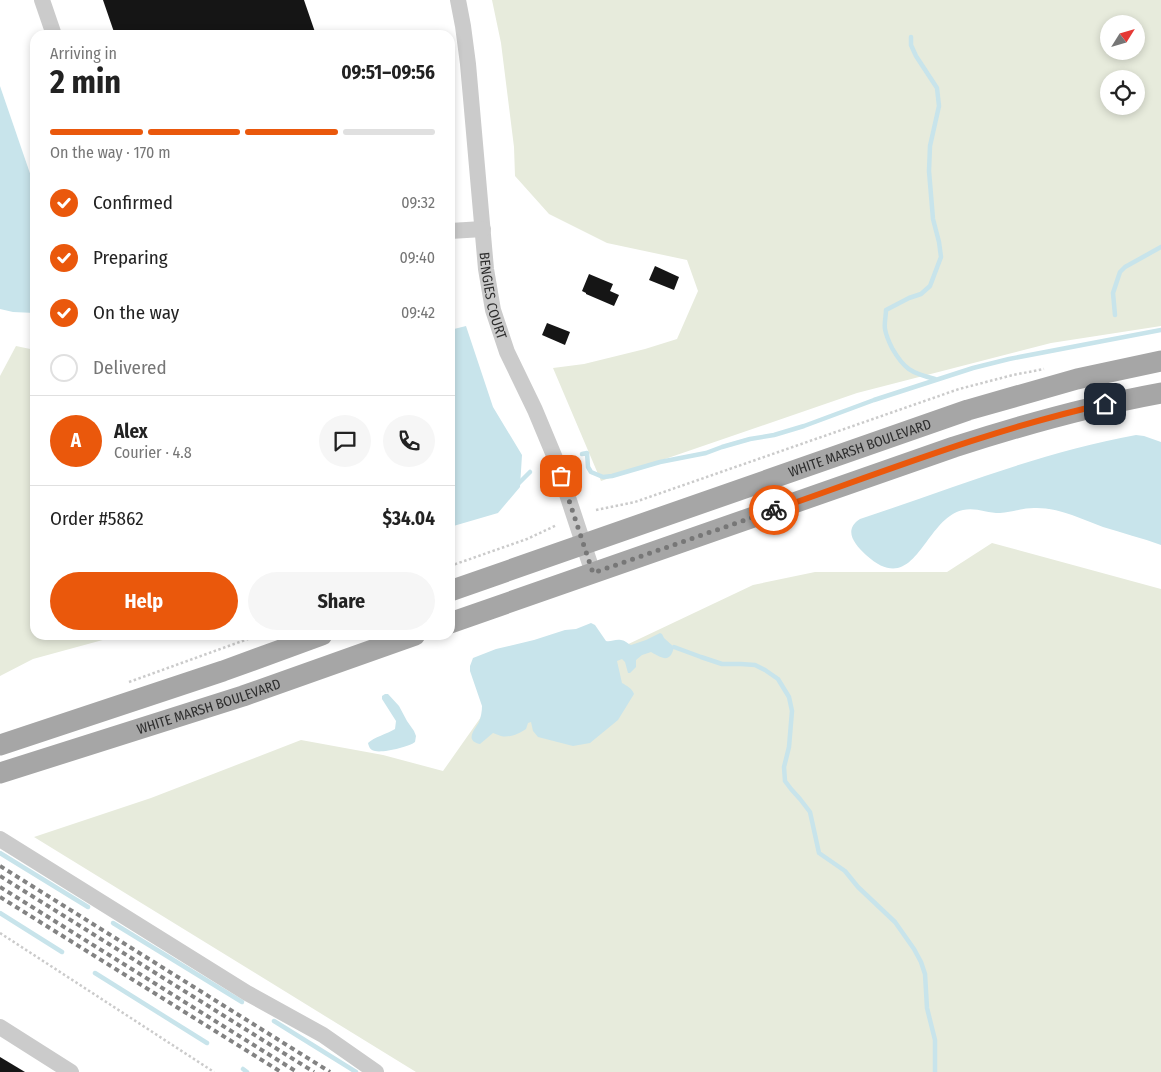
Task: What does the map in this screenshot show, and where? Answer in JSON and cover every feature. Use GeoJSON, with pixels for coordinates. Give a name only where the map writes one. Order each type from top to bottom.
{"type":"FeatureCollection","features":[{"type":"Feature","properties":{"kind":"main road","name":"WHITE MARSH BOULEVARD"},"geometry":{"type":"LineString","coordinates":[[455,589],[968,410],[1077,379],[1161,362]]}},
{"type":"Feature","properties":{"kind":"main road"},"geometry":{"type":"LineString","coordinates":[[455,621],[1001,432],[1086,408],[1161,392]]}},
{"type":"Feature","properties":{"kind":"main road","name":"WHITE MARSH BOULEVARD"},"geometry":{"type":"LineString","coordinates":[[0,745],[223,671],[308,640]]}},
{"type":"Feature","properties":{"kind":"main road","name":"WHITE MARSH BOULEVARD"},"geometry":{"type":"LineString","coordinates":[[0,773],[243,696],[401,640]]}},
{"type":"Feature","properties":{"kind":"street"},"geometry":{"type":"LineString","coordinates":[[42,0],[52,30]]}},
{"type":"Feature","properties":{"kind":"street","name":"BENGIES COURT"},"geometry":{"type":"LineString","coordinates":[[458,0],[468,64],[482,229],[493,310],[507,352],[552,451],[593,573]]}},
{"type":"Feature","properties":{"kind":"street"},"geometry":{"type":"LineString","coordinates":[[455,231],[482,229]]}},
{"type":"Feature","properties":{"kind":"street"},"geometry":{"type":"LineString","coordinates":[[0,839],[247,992],[323,1035],[376,1072]]}},
{"type":"Feature","properties":{"kind":"street"},"geometry":{"type":"LineString","coordinates":[[0,1027],[71,1072]]}},
{"type":"Feature","properties":{"kind":"path"},"geometry":{"type":"LineString","coordinates":[[455,564],[527,539],[557,525]]}},
{"type":"Feature","properties":{"kind":"path"},"geometry":{"type":"LineString","coordinates":[[0,933],[214,1072]]}},
{"type":"Feature","properties":{"kind":"shaded area"},"geometry":{"type":"Polygon","coordinates":[[[492,0],[1161,0],[1161,326],[1051,343],[857,393],[601,481],[553,368],[584,364],[677,339],[698,291],[687,260],[607,243],[549,214],[515,176],[514,147],[501,43],[492,0]]]}},
{"type":"Feature","properties":{"kind":"shaded area"},"geometry":{"type":"Polygon","coordinates":[[[16,346],[30,349],[30,640],[103,640],[33,659],[0,676],[0,376],[16,346]]]}},
{"type":"Feature","properties":{"kind":"shaded area"},"geometry":{"type":"Polygon","coordinates":[[[992,543],[1161,589],[1161,1072],[416,1072],[34,837],[151,798],[301,740],[383,755],[443,771],[500,690],[620,648],[753,585],[815,572],[947,572],[992,543]]]}},
{"type":"Feature","properties":{"kind":"water"},"geometry":{"type":"Polygon","coordinates":[[[0,86],[30,173],[30,313],[0,309],[0,86]]]}},
{"type":"Feature","properties":{"kind":"water"},"geometry":{"type":"Polygon","coordinates":[[[466,326],[493,407],[522,455],[520,487],[498,513],[455,526],[455,329],[466,326]]]}},
{"type":"Feature","properties":{"kind":"water"},"geometry":{"type":"Polygon","coordinates":[[[1136,435],[1161,442],[1161,545],[1069,514],[1043,508],[1030,508],[1000,513],[972,509],[963,510],[949,516],[908,563],[897,568],[883,566],[866,555],[852,537],[852,528],[860,519],[1031,461],[1101,442],[1136,435]]]}},
{"type":"Feature","properties":{"kind":"water"},"geometry":{"type":"Polygon","coordinates":[[[591,623],[595,625],[606,641],[622,640],[631,645],[660,633],[674,647],[668,658],[662,658],[651,652],[642,655],[636,660],[636,667],[630,673],[628,673],[625,662],[622,659],[617,661],[622,683],[631,689],[634,694],[618,720],[590,743],[573,746],[538,737],[533,731],[531,722],[528,723],[526,729],[514,735],[501,736],[493,733],[480,744],[475,742],[472,734],[480,720],[482,706],[470,671],[473,658],[496,649],[565,630],[576,629],[591,623]]]}},
{"type":"Feature","properties":{"kind":"water"},"geometry":{"type":"Polygon","coordinates":[[[388,694],[399,706],[414,731],[416,736],[415,742],[396,749],[375,751],[370,748],[368,743],[395,729],[396,721],[382,699],[382,696],[388,694]]]}},
{"type":"Feature","properties":{"kind":"building"},"geometry":{"type":"Polygon","coordinates":[[[103,0],[304,0],[314,30],[113,30],[103,0]]]}},
{"type":"Feature","properties":{"kind":"building"},"geometry":{"type":"Polygon","coordinates":[[[655,266],[679,277],[674,290],[649,280],[655,266]]]}},
{"type":"Feature","properties":{"kind":"building"},"geometry":{"type":"Polygon","coordinates":[[[589,274],[613,284],[610,291],[619,295],[614,306],[582,291],[589,274]]]}},
{"type":"Feature","properties":{"kind":"building"},"geometry":{"type":"Polygon","coordinates":[[[547,323],[570,332],[565,345],[542,335],[547,323]]]}},
{"type":"Feature","properties":{"kind":"building"},"geometry":{"type":"Polygon","coordinates":[[[0,1057],[25,1072],[0,1072],[0,1057]]]}},
{"type":"Feature","properties":{"kind":"waterway"},"geometry":{"type":"LineString","coordinates":[[911,37],[911,45],[916,56],[937,88],[939,106],[930,146],[929,171],[933,219],[941,257],[930,286],[921,294],[886,310],[885,327],[892,348],[900,361],[914,372],[935,379]]}},
{"type":"Feature","properties":{"kind":"waterway"},"geometry":{"type":"LineString","coordinates":[[1115,315],[1113,293],[1120,272],[1125,267],[1161,247]]}},
{"type":"Feature","properties":{"kind":"waterway"},"geometry":{"type":"LineString","coordinates":[[582,454],[587,453],[588,467],[591,472],[603,477],[612,476],[660,462],[706,453],[750,439],[774,435],[973,368],[1009,359],[1161,330]]}},
{"type":"Feature","properties":{"kind":"waterway"},"geometry":{"type":"LineString","coordinates":[[517,485],[530,472]]}},
{"type":"Feature","properties":{"kind":"waterway"},"geometry":{"type":"LineString","coordinates":[[674,647],[722,664],[755,665],[778,679],[789,697],[792,711],[789,747],[784,767],[785,781],[810,812],[819,853],[845,871],[858,887],[895,922],[921,962],[925,974],[927,1008],[935,1040],[935,1072]]}},
{"type":"Feature","properties":{"kind":"waterway"},"geometry":{"type":"LineString","coordinates":[[0,853],[88,907]]}},
{"type":"Feature","properties":{"kind":"waterway"},"geometry":{"type":"LineString","coordinates":[[0,913],[62,952]]}},
{"type":"Feature","properties":{"kind":"waterway"},"geometry":{"type":"LineString","coordinates":[[113,923],[242,1002]]}},
{"type":"Feature","properties":{"kind":"waterway"},"geometry":{"type":"LineString","coordinates":[[95,973],[207,1043]]}},
{"type":"Feature","properties":{"kind":"waterway"},"geometry":{"type":"LineString","coordinates":[[274,1021],[356,1072]]}},
{"type":"Feature","properties":{"kind":"waterway"},"geometry":{"type":"LineString","coordinates":[[243,1069],[247,1072]]}},
{"type":"Feature","properties":{"kind":"railway"},"geometry":{"type":"LineString","coordinates":[[0,866],[330,1072]]}},
{"type":"Feature","properties":{"kind":"railway"},"geometry":{"type":"LineString","coordinates":[[0,876],[314,1072]]}},
{"type":"Feature","properties":{"kind":"railway"},"geometry":{"type":"LineString","coordinates":[[0,887],[297,1072]]}},
{"type":"Feature","properties":{"kind":"railway"},"geometry":{"type":"LineString","coordinates":[[0,897],[281,1072]]}},
{"type":"Feature","properties":{"kind":"way so far"},"geometry":{"type":"LineString","coordinates":[[561,476],[593,573],[774,510]]}},
{"type":"Feature","properties":{"kind":"route"},"geometry":{"type":"LineString","coordinates":[[774,510],[954,447],[1048,418],[1105,404]]}}]}
